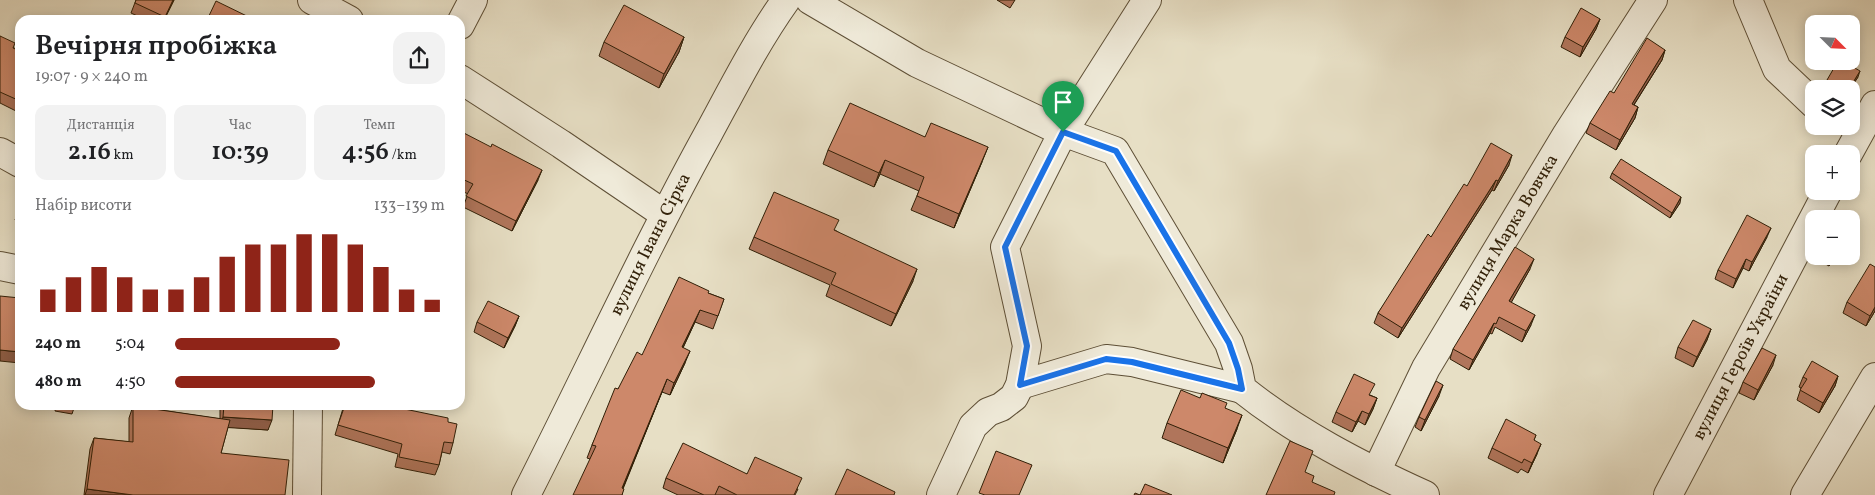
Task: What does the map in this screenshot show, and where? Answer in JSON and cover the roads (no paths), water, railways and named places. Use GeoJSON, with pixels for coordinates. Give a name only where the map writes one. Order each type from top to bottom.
{"type":"FeatureCollection","features":[{"type":"Feature","properties":{"kind":"street"},"geometry":{"type":"LineString","coordinates":[[312,0],[340,15]]}},
{"type":"Feature","properties":{"kind":"street"},"geometry":{"type":"LineString","coordinates":[[465,15],[473,0]]}},
{"type":"Feature","properties":{"kind":"street","name":"вулиця Івана Сірка"},"geometry":{"type":"LineString","coordinates":[[526,495],[664,214],[765,29],[786,0]]}},
{"type":"Feature","properties":{"kind":"street"},"geometry":{"type":"LineString","coordinates":[[810,0],[917,63],[1063,132],[1116,151],[1229,343],[1238,369],[1242,389]]}},
{"type":"Feature","properties":{"kind":"street"},"geometry":{"type":"LineString","coordinates":[[941,495],[973,426],[988,412],[1001,407],[1014,397],[1020,385],[1027,346],[1005,247],[1063,132],[1147,0]]}},
{"type":"Feature","properties":{"kind":"street","name":"вулиця Марка Вовчка"},"geometry":{"type":"LineString","coordinates":[[1376,472],[1426,368],[1567,134],[1652,0]]}},
{"type":"Feature","properties":{"kind":"street"},"geometry":{"type":"LineString","coordinates":[[1748,0],[1777,69],[1805,95]]}},
{"type":"Feature","properties":{"kind":"street"},"geometry":{"type":"LineString","coordinates":[[465,82],[664,214]]}},
{"type":"Feature","properties":{"kind":"street"},"geometry":{"type":"LineString","coordinates":[[1847,140],[1875,104]]}},
{"type":"Feature","properties":{"kind":"street"},"geometry":{"type":"LineString","coordinates":[[0,152],[15,160]]}},
{"type":"Feature","properties":{"kind":"street","name":"вулиця Героїв України"},"geometry":{"type":"LineString","coordinates":[[1668,495],[1823,200]]}},
{"type":"Feature","properties":{"kind":"street"},"geometry":{"type":"LineString","coordinates":[[0,266],[15,269]]}},
{"type":"Feature","properties":{"kind":"street"},"geometry":{"type":"LineString","coordinates":[[1020,385],[1106,359],[1132,362],[1242,389],[1287,423],[1376,472],[1425,495]]}},
{"type":"Feature","properties":{"kind":"street"},"geometry":{"type":"LineString","coordinates":[[1805,495],[1875,378]]}},
{"type":"Feature","properties":{"kind":"street"},"geometry":{"type":"LineString","coordinates":[[307,495],[308,410]]}}]}
